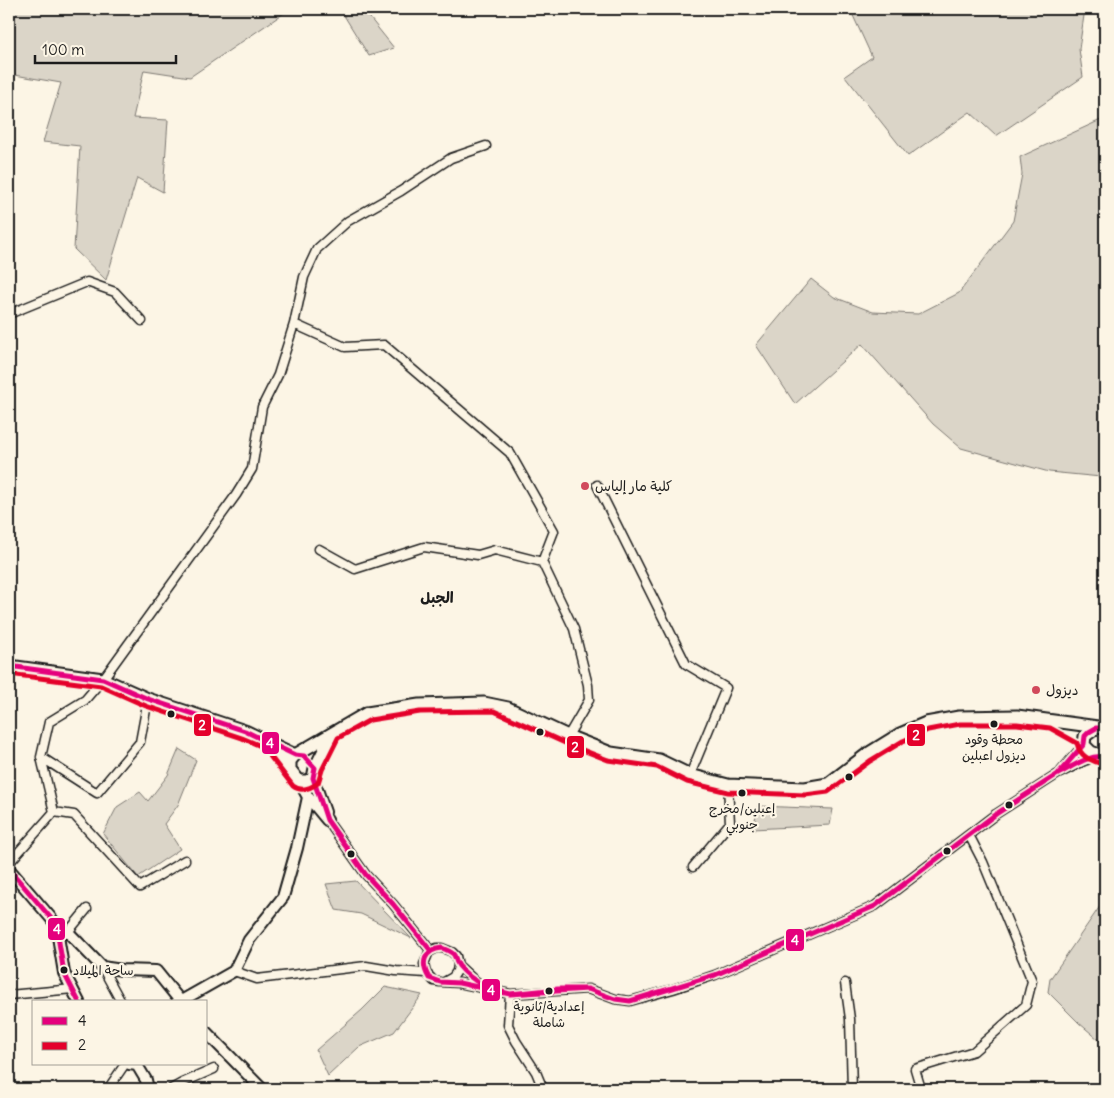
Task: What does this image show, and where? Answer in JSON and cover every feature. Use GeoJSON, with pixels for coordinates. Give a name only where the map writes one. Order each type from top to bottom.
{"type":"FeatureCollection","features":[{"type":"Feature","properties":{"kind":"main road"},"geometry":{"type":"LineString","coordinates":[[9,666],[103,679],[148,700],[245,731],[308,758],[314,773]]}},
{"type":"Feature","properties":{"kind":"main road"},"geometry":{"type":"LineString","coordinates":[[290,767],[290,761],[297,754],[367,713],[419,706],[484,703],[508,708],[568,736],[611,753],[659,760],[690,775],[728,786],[805,788],[826,786],[866,755],[900,734],[926,723],[959,717],[1017,716],[1101,728]]}},
{"type":"Feature","properties":{"kind":"main road"},"geometry":{"type":"LineString","coordinates":[[1052,722],[1071,730],[1084,741],[1086,748],[1102,756]]}},
{"type":"Feature","properties":{"kind":"main road"},"geometry":{"type":"LineString","coordinates":[[1084,741],[1089,732],[1101,728]]}},
{"type":"Feature","properties":{"kind":"main road"},"geometry":{"type":"LineString","coordinates":[[268,741],[300,780],[307,781],[314,773],[332,733]]}},
{"type":"Feature","properties":{"kind":"street"},"geometry":{"type":"LineString","coordinates":[[54,812],[41,757],[49,722],[85,700],[103,679],[236,495],[252,469],[262,407],[278,375],[294,324],[304,277],[317,249],[348,221],[400,191],[451,158],[486,146]]}},
{"type":"Feature","properties":{"kind":"street"},"geometry":{"type":"LineString","coordinates":[[9,314],[87,282],[115,292],[142,321]]}},
{"type":"Feature","properties":{"kind":"street"},"geometry":{"type":"LineString","coordinates":[[294,324],[345,347],[384,345],[510,453],[554,531],[542,562],[574,630],[588,685],[589,700],[568,736]]}},
{"type":"Feature","properties":{"kind":"street"},"geometry":{"type":"LineString","coordinates":[[597,485],[686,664],[726,688],[690,775]]}},
{"type":"Feature","properties":{"kind":"street"},"geometry":{"type":"LineString","coordinates":[[319,549],[355,568],[424,547],[478,556],[496,550],[542,562]]}},
{"type":"Feature","properties":{"kind":"street"},"geometry":{"type":"LineString","coordinates":[[41,757],[97,793],[140,742],[148,700]]}},
{"type":"Feature","properties":{"kind":"street"},"geometry":{"type":"LineString","coordinates":[[1058,774],[1084,741]]}},
{"type":"Feature","properties":{"kind":"street"},"geometry":{"type":"LineString","coordinates":[[488,990],[458,965],[456,956],[448,949],[437,948],[431,951],[424,960],[426,973],[434,981],[510,994],[588,988],[615,999],[630,1001],[673,989],[715,975],[876,906],[996,814],[1058,774],[1084,761],[1102,756]]}},
{"type":"Feature","properties":{"kind":"street"},"geometry":{"type":"LineString","coordinates":[[314,773],[328,820]]}},
{"type":"Feature","properties":{"kind":"street"},"geometry":{"type":"LineString","coordinates":[[300,780],[308,797],[328,820],[366,875],[393,904],[431,951]]}},
{"type":"Feature","properties":{"kind":"street"},"geometry":{"type":"LineString","coordinates":[[693,867],[730,823],[728,786]]}},
{"type":"Feature","properties":{"kind":"street"},"geometry":{"type":"LineString","coordinates":[[183,1000],[234,971],[249,940],[283,896],[297,848],[308,797]]}},
{"type":"Feature","properties":{"kind":"street"},"geometry":{"type":"LineString","coordinates":[[54,812],[74,815],[140,888],[185,860]]}},
{"type":"Feature","properties":{"kind":"street"},"geometry":{"type":"LineString","coordinates":[[9,863],[54,812]]}},
{"type":"Feature","properties":{"kind":"street"},"geometry":{"type":"LineString","coordinates":[[921,1089],[916,1069],[974,1051],[1026,1005],[1032,981],[983,862],[969,835]]}},
{"type":"Feature","properties":{"kind":"street"},"geometry":{"type":"LineString","coordinates":[[9,869],[56,924],[68,932],[102,967],[120,1000]]}},
{"type":"Feature","properties":{"kind":"street"},"geometry":{"type":"LineString","coordinates":[[68,932],[87,909]]}},
{"type":"Feature","properties":{"kind":"street"},"geometry":{"type":"LineString","coordinates":[[56,924],[64,973],[78,1000]]}},
{"type":"Feature","properties":{"kind":"street"},"geometry":{"type":"LineString","coordinates":[[444,982],[453,977],[458,965]]}},
{"type":"Feature","properties":{"kind":"street"},"geometry":{"type":"LineString","coordinates":[[234,971],[258,979],[366,966],[396,972],[426,973]]}},
{"type":"Feature","properties":{"kind":"street"},"geometry":{"type":"LineString","coordinates":[[102,967],[122,970],[156,971],[180,1000]]}},
{"type":"Feature","properties":{"kind":"street"},"geometry":{"type":"LineString","coordinates":[[845,983],[850,1019],[852,1089]]}},
{"type":"Feature","properties":{"kind":"street"},"geometry":{"type":"LineString","coordinates":[[9,995],[73,989]]}},
{"type":"Feature","properties":{"kind":"street"},"geometry":{"type":"LineString","coordinates":[[510,994],[508,1025],[536,1072],[543,1089]]}},
{"type":"Feature","properties":{"kind":"street"},"geometry":{"type":"LineString","coordinates":[[208,1034],[262,1089]]}},
{"type":"Feature","properties":{"kind":"street"},"geometry":{"type":"LineString","coordinates":[[108,1089],[125,1066]]}},
{"type":"Feature","properties":{"kind":"street"},"geometry":{"type":"LineString","coordinates":[[138,1066],[146,1080],[148,1089]]}},
{"type":"Feature","properties":{"kind":"street"},"geometry":{"type":"LineString","coordinates":[[171,1089],[214,1069]]}},
{"type":"Feature","properties":{"kind":"shaded area"},"geometry":{"type":"Polygon","coordinates":[[[9,9],[290,9],[190,77],[144,70],[133,118],[168,120],[163,192],[137,178],[106,280],[74,249],[80,146],[43,142],[61,83],[9,74],[9,9]]]}},
{"type":"Feature","properties":{"kind":"shaded area"},"geometry":{"type":"Polygon","coordinates":[[[340,9],[367,9],[370,18],[394,48],[369,56],[340,9]]]}},
{"type":"Feature","properties":{"kind":"shaded area"},"geometry":{"type":"Polygon","coordinates":[[[850,9],[1085,9],[1079,49],[1083,77],[996,136],[970,112],[908,156],[845,76],[872,57],[850,9]]]}},
{"type":"Feature","properties":{"kind":"shaded area"},"geometry":{"type":"Polygon","coordinates":[[[1105,118],[1105,479],[1049,472],[961,448],[933,424],[862,344],[795,404],[756,345],[811,279],[834,297],[873,312],[918,314],[959,293],[1013,221],[1022,174],[1020,157],[1105,118]]]}},
{"type":"Feature","properties":{"kind":"shaded area"},"geometry":{"type":"Polygon","coordinates":[[[179,749],[196,760],[178,805],[164,824],[180,849],[138,877],[103,834],[117,807],[140,792],[148,801],[168,775],[179,749]]]}},
{"type":"Feature","properties":{"kind":"shaded area"},"geometry":{"type":"Polygon","coordinates":[[[758,806],[833,809],[830,825],[753,829],[758,806]]]}},
{"type":"Feature","properties":{"kind":"shaded area"},"geometry":{"type":"Polygon","coordinates":[[[356,881],[411,938],[361,914],[336,910],[326,884],[356,881]]]}},
{"type":"Feature","properties":{"kind":"shaded area"},"geometry":{"type":"Polygon","coordinates":[[[1105,899],[1105,1045],[1079,1023],[1048,992],[1050,979],[1105,899]]]}},
{"type":"Feature","properties":{"kind":"shaded area"},"geometry":{"type":"Polygon","coordinates":[[[385,987],[422,995],[394,1032],[359,1047],[328,1076],[316,1050],[385,987]]]}},
{"type":"Feature","properties":{"kind":"transit line","name":"4"},"geometry":{"type":"LineString","coordinates":[[9,666],[103,679],[148,699],[245,731],[295,755],[304,756],[315,768],[313,778],[327,820],[366,875],[393,904],[431,951]]}},
{"type":"Feature","properties":{"kind":"transit line","name":"2"},"geometry":{"type":"LineString","coordinates":[[9,674],[101,686],[146,706],[242,738],[263,747],[293,786],[299,789],[309,788],[318,783],[322,770],[338,738],[370,720],[420,712],[494,711],[608,760],[657,767],[687,782],[728,792],[805,795],[828,792],[870,761],[903,741],[928,730],[960,724],[1017,724],[1050,728],[1077,743],[1083,755],[1102,764]]}},
{"type":"Feature","properties":{"kind":"transit line","name":"4"},"geometry":{"type":"LineString","coordinates":[[1058,774],[1084,744],[1085,736],[1089,732],[1096,728],[1105,728]]}},
{"type":"Feature","properties":{"kind":"transit line","name":"4"},"geometry":{"type":"LineString","coordinates":[[1058,774],[1087,759],[1105,757]]}},
{"type":"Feature","properties":{"kind":"transit line","name":"4"},"geometry":{"type":"LineString","coordinates":[[996,814],[1058,774]]}},
{"type":"Feature","properties":{"kind":"transit line","name":"4"},"geometry":{"type":"LineString","coordinates":[[875,906],[996,814]]}},
{"type":"Feature","properties":{"kind":"transit line","name":"4"},"geometry":{"type":"LineString","coordinates":[[875,906],[996,814]]}},
{"type":"Feature","properties":{"kind":"transit line","name":"4"},"geometry":{"type":"LineString","coordinates":[[9,869],[56,924],[64,973],[78,1000]]}},
{"type":"Feature","properties":{"kind":"transit line","name":"4"},"geometry":{"type":"LineString","coordinates":[[715,975],[875,906]]}},
{"type":"Feature","properties":{"kind":"transit line","name":"4"},"geometry":{"type":"LineString","coordinates":[[715,975],[875,906]]}},
{"type":"Feature","properties":{"kind":"transit line","name":"4"},"geometry":{"type":"LineString","coordinates":[[442,948],[454,954],[459,966],[470,977],[489,987],[510,994],[459,983],[440,982],[429,978],[426,972],[425,958],[431,951],[442,948]]}},
{"type":"Feature","properties":{"kind":"transit line","name":"4"},"geometry":{"type":"LineString","coordinates":[[588,989],[615,999],[630,1001],[715,975]]}},
{"type":"Feature","properties":{"kind":"transit line","name":"4"},"geometry":{"type":"LineString","coordinates":[[510,994],[558,989],[588,989]]}},
{"type":"Feature","properties":{"kind":"transit line","name":"4"},"geometry":{"type":"LineString","coordinates":[[510,994],[588,989]]}},
{"type":"Feature","properties":{"kind":"place","name":"كلية مار إلياس"},"geometry":{"type":"Point","coordinates":[585,486]}},
{"type":"Feature","properties":{"kind":"place","name":"ديزول"},"geometry":{"type":"Point","coordinates":[1036,690]}},
{"type":"Feature","properties":{"kind":"place","name":"محطة وقود ديزول اعبلين"},"geometry":{"type":"Point","coordinates":[994,724]}},
{"type":"Feature","properties":{"kind":"place","name":"إعبلين/مخرج جنوبي"},"geometry":{"type":"Point","coordinates":[742,793]}},
{"type":"Feature","properties":{"kind":"place","name":"ساحة الميلاد"},"geometry":{"type":"Point","coordinates":[64,970]}},
{"type":"Feature","properties":{"kind":"place","name":"إعدادية/ثانوية شاملة"},"geometry":{"type":"Point","coordinates":[549,991]}},
{"type":"Feature","properties":{"kind":"district","name":"الجبل"},"geometry":{"type":"Point","coordinates":[437,598]}}]}
